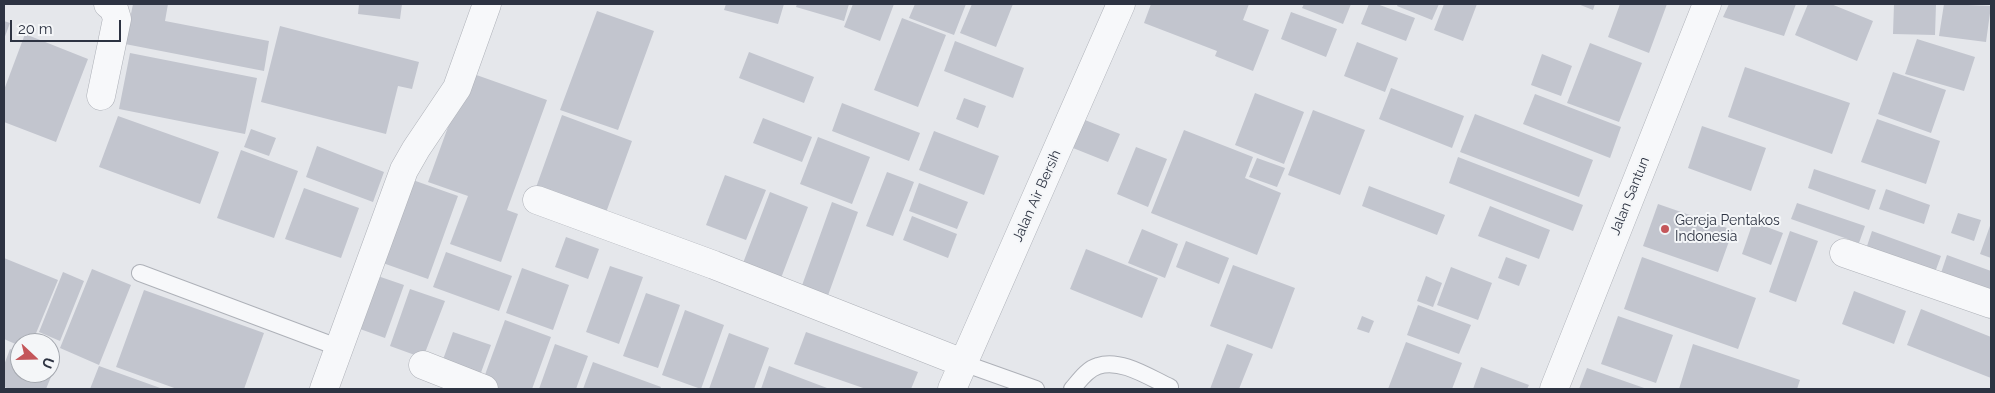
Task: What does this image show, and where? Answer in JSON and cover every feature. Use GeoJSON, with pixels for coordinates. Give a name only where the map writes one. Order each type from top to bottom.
{"type":"FeatureCollection","features":[{"type":"Feature","properties":{"kind":"street"},"geometry":{"type":"LineString","coordinates":[[101,96],[117,19],[114,9],[108,4]]}},
{"type":"Feature","properties":{"kind":"street"},"geometry":{"type":"LineString","coordinates":[[324,389],[404,170],[416,148],[457,88],[487,4]]}},
{"type":"Feature","properties":{"kind":"street","name":"Jalan Air Bersih"},"geometry":{"type":"LineString","coordinates":[[952,389],[1122,4]]}},
{"type":"Feature","properties":{"kind":"street","name":"Jalan Santun"},"geometry":{"type":"LineString","coordinates":[[1554,389],[1707,4]]}},
{"type":"Feature","properties":{"kind":"street"},"geometry":{"type":"LineString","coordinates":[[537,200],[714,265],[963,363]]}},
{"type":"Feature","properties":{"kind":"street"},"geometry":{"type":"LineString","coordinates":[[1844,253],[1991,304]]}},
{"type":"Feature","properties":{"kind":"street"},"geometry":{"type":"LineString","coordinates":[[423,365],[484,389]]}},
{"type":"Feature","properties":{"kind":"lane"},"geometry":{"type":"LineString","coordinates":[[140,273],[340,348]]}},
{"type":"Feature","properties":{"kind":"lane"},"geometry":{"type":"LineString","coordinates":[[963,363],[1036,389]]}},
{"type":"Feature","properties":{"kind":"lane"},"geometry":{"type":"LineString","coordinates":[[1072,389],[1089,370],[1099,365],[1111,364],[1124,366],[1170,387]]}},
{"type":"Feature","properties":{"kind":"building"},"geometry":{"type":"Polygon","coordinates":[[[133,4],[168,4],[165,21],[269,41],[264,71],[125,44],[133,4]]]}},
{"type":"Feature","properties":{"kind":"building"},"geometry":{"type":"Polygon","coordinates":[[[359,4],[402,4],[400,19],[358,14],[359,4]]]}},
{"type":"Feature","properties":{"kind":"building"},"geometry":{"type":"Polygon","coordinates":[[[726,4],[784,4],[778,24],[724,10],[726,4]]]}},
{"type":"Feature","properties":{"kind":"building"},"geometry":{"type":"Polygon","coordinates":[[[797,4],[849,4],[844,21],[796,7],[797,4]]]}},
{"type":"Feature","properties":{"kind":"building"},"geometry":{"type":"Polygon","coordinates":[[[853,4],[894,4],[880,41],[844,27],[853,4]]]}},
{"type":"Feature","properties":{"kind":"building"},"geometry":{"type":"Polygon","coordinates":[[[915,4],[966,4],[954,35],[909,18],[915,4]]]}},
{"type":"Feature","properties":{"kind":"building"},"geometry":{"type":"Polygon","coordinates":[[[972,4],[1013,4],[996,47],[960,33],[972,4]]]}},
{"type":"Feature","properties":{"kind":"building"},"geometry":{"type":"Polygon","coordinates":[[[1151,4],[1249,4],[1243,20],[1269,30],[1253,71],[1215,56],[1217,51],[1144,23],[1151,4]]]}},
{"type":"Feature","properties":{"kind":"building"},"geometry":{"type":"Polygon","coordinates":[[[1304,4],[1351,4],[1343,24],[1302,8],[1304,4]]]}},
{"type":"Feature","properties":{"kind":"building"},"geometry":{"type":"Polygon","coordinates":[[[1369,4],[1377,4],[1415,18],[1406,41],[1361,24],[1369,4]]]}},
{"type":"Feature","properties":{"kind":"building"},"geometry":{"type":"Polygon","coordinates":[[[1398,4],[1439,4],[1432,20],[1397,6],[1398,4]]]}},
{"type":"Feature","properties":{"kind":"building"},"geometry":{"type":"Polygon","coordinates":[[[1444,4],[1477,4],[1463,41],[1434,30],[1444,4]]]}},
{"type":"Feature","properties":{"kind":"building"},"geometry":{"type":"Polygon","coordinates":[[[1578,4],[1595,4],[1593,10],[1578,4]]]}},
{"type":"Feature","properties":{"kind":"building"},"geometry":{"type":"Polygon","coordinates":[[[1620,4],[1667,4],[1649,53],[1608,37],[1620,4]]]}},
{"type":"Feature","properties":{"kind":"building"},"geometry":{"type":"Polygon","coordinates":[[[1729,4],[1796,4],[1784,36],[1723,17],[1729,4]]]}},
{"type":"Feature","properties":{"kind":"building"},"geometry":{"type":"Polygon","coordinates":[[[1808,4],[1831,4],[1873,21],[1857,61],[1795,35],[1808,4]]]}},
{"type":"Feature","properties":{"kind":"building"},"geometry":{"type":"Polygon","coordinates":[[[1894,4],[1936,4],[1935,35],[1893,34],[1894,4]]]}},
{"type":"Feature","properties":{"kind":"building"},"geometry":{"type":"Polygon","coordinates":[[[1944,4],[1991,6],[1986,42],[1939,36],[1944,4]]]}},
{"type":"Feature","properties":{"kind":"building"},"geometry":{"type":"Polygon","coordinates":[[[597,11],[654,31],[618,130],[560,110],[597,11]]]}},
{"type":"Feature","properties":{"kind":"building"},"geometry":{"type":"Polygon","coordinates":[[[1291,12],[1337,29],[1326,57],[1281,39],[1291,12]]]}},
{"type":"Feature","properties":{"kind":"building"},"geometry":{"type":"Polygon","coordinates":[[[902,18],[946,35],[918,107],[874,90],[902,18]]]}},
{"type":"Feature","properties":{"kind":"building"},"geometry":{"type":"Polygon","coordinates":[[[4,21],[10,23],[4,39],[4,21]]]}},
{"type":"Feature","properties":{"kind":"building"},"geometry":{"type":"Polygon","coordinates":[[[280,26],[419,62],[412,89],[398,86],[386,134],[261,102],[280,26]]]}},
{"type":"Feature","properties":{"kind":"building"},"geometry":{"type":"Polygon","coordinates":[[[25,34],[88,59],[56,142],[4,122],[4,90],[25,34]]]}},
{"type":"Feature","properties":{"kind":"building"},"geometry":{"type":"Polygon","coordinates":[[[1917,39],[1975,57],[1964,91],[1905,74],[1917,39]]]}},
{"type":"Feature","properties":{"kind":"building"},"geometry":{"type":"Polygon","coordinates":[[[955,41],[1024,68],[1013,98],[944,71],[955,41]]]}},
{"type":"Feature","properties":{"kind":"building"},"geometry":{"type":"Polygon","coordinates":[[[1357,42],[1398,58],[1385,92],[1344,76],[1357,42]]]}},
{"type":"Feature","properties":{"kind":"building"},"geometry":{"type":"Polygon","coordinates":[[[1590,43],[1642,63],[1619,122],[1567,103],[1590,43]]]}},
{"type":"Feature","properties":{"kind":"building"},"geometry":{"type":"Polygon","coordinates":[[[749,52],[814,77],[804,103],[739,78],[749,52]]]}},
{"type":"Feature","properties":{"kind":"building"},"geometry":{"type":"Polygon","coordinates":[[[130,53],[257,78],[245,134],[119,109],[130,53]]]}},
{"type":"Feature","properties":{"kind":"building"},"geometry":{"type":"Polygon","coordinates":[[[1542,54],[1572,66],[1561,96],[1531,85],[1542,54]]]}},
{"type":"Feature","properties":{"kind":"building"},"geometry":{"type":"Polygon","coordinates":[[[1745,67],[1850,103],[1832,154],[1728,117],[1745,67]]]}},
{"type":"Feature","properties":{"kind":"building"},"geometry":{"type":"Polygon","coordinates":[[[468,72],[547,100],[507,210],[518,214],[501,262],[450,244],[468,196],[428,182],[468,72]]]}},
{"type":"Feature","properties":{"kind":"building"},"geometry":{"type":"Polygon","coordinates":[[[1893,72],[1946,90],[1931,133],[1878,114],[1893,72]]]}},
{"type":"Feature","properties":{"kind":"building"},"geometry":{"type":"Polygon","coordinates":[[[1391,88],[1464,116],[1452,148],[1379,119],[1391,88]]]}},
{"type":"Feature","properties":{"kind":"building"},"geometry":{"type":"Polygon","coordinates":[[[1255,93],[1304,112],[1284,164],[1235,145],[1255,93]]]}},
{"type":"Feature","properties":{"kind":"building"},"geometry":{"type":"Polygon","coordinates":[[[1535,94],[1621,127],[1610,158],[1523,124],[1535,94]]]}},
{"type":"Feature","properties":{"kind":"building"},"geometry":{"type":"Polygon","coordinates":[[[964,98],[986,106],[978,128],[956,119],[964,98]]]}},
{"type":"Feature","properties":{"kind":"building"},"geometry":{"type":"Polygon","coordinates":[[[842,103],[920,133],[909,161],[832,131],[842,103]]]}},
{"type":"Feature","properties":{"kind":"building"},"geometry":{"type":"Polygon","coordinates":[[[1313,110],[1365,130],[1340,195],[1288,175],[1313,110]]]}},
{"type":"Feature","properties":{"kind":"building"},"geometry":{"type":"Polygon","coordinates":[[[1475,114],[1593,160],[1579,197],[1460,152],[1475,114]]]}},
{"type":"Feature","properties":{"kind":"building"},"geometry":{"type":"Polygon","coordinates":[[[562,115],[632,141],[604,218],[534,193],[562,115]]]}},
{"type":"Feature","properties":{"kind":"building"},"geometry":{"type":"Polygon","coordinates":[[[118,116],[219,152],[200,204],[99,167],[118,116]]]}},
{"type":"Feature","properties":{"kind":"building"},"geometry":{"type":"Polygon","coordinates":[[[763,118],[812,137],[802,162],[753,143],[763,118]]]}},
{"type":"Feature","properties":{"kind":"building"},"geometry":{"type":"Polygon","coordinates":[[[1877,119],[1940,141],[1926,184],[1861,162],[1877,119]]]}},
{"type":"Feature","properties":{"kind":"building"},"geometry":{"type":"Polygon","coordinates":[[[1085,120],[1120,134],[1108,162],[1073,148],[1085,120]]]}},
{"type":"Feature","properties":{"kind":"building"},"geometry":{"type":"Polygon","coordinates":[[[1702,126],[1766,148],[1751,191],[1688,168],[1702,126]]]}},
{"type":"Feature","properties":{"kind":"building"},"geometry":{"type":"Polygon","coordinates":[[[251,129],[276,138],[269,156],[244,147],[251,129]]]}},
{"type":"Feature","properties":{"kind":"building"},"geometry":{"type":"Polygon","coordinates":[[[1184,130],[1253,157],[1245,178],[1281,193],[1257,255],[1151,213],[1184,130]]]}},
{"type":"Feature","properties":{"kind":"building"},"geometry":{"type":"Polygon","coordinates":[[[934,131],[999,156],[984,195],[919,170],[934,131]]]}},
{"type":"Feature","properties":{"kind":"building"},"geometry":{"type":"Polygon","coordinates":[[[818,137],[870,157],[852,204],[800,184],[818,137]]]}},
{"type":"Feature","properties":{"kind":"building"},"geometry":{"type":"Polygon","coordinates":[[[317,146],[384,172],[373,202],[306,177],[317,146]]]}},
{"type":"Feature","properties":{"kind":"building"},"geometry":{"type":"Polygon","coordinates":[[[1136,147],[1167,159],[1148,207],[1117,194],[1136,147]]]}},
{"type":"Feature","properties":{"kind":"building"},"geometry":{"type":"Polygon","coordinates":[[[241,150],[298,171],[274,238],[217,218],[241,150]]]}},
{"type":"Feature","properties":{"kind":"building"},"geometry":{"type":"Polygon","coordinates":[[[1458,157],[1583,205],[1573,231],[1449,183],[1458,157]]]}},
{"type":"Feature","properties":{"kind":"building"},"geometry":{"type":"Polygon","coordinates":[[[1257,158],[1285,168],[1277,187],[1249,177],[1257,158]]]}},
{"type":"Feature","properties":{"kind":"building"},"geometry":{"type":"Polygon","coordinates":[[[1814,169],[1876,190],[1869,210],[1808,188],[1814,169]]]}},
{"type":"Feature","properties":{"kind":"building"},"geometry":{"type":"Polygon","coordinates":[[[887,172],[914,182],[893,236],[866,226],[887,172]]]}},
{"type":"Feature","properties":{"kind":"building"},"geometry":{"type":"Polygon","coordinates":[[[725,175],[766,190],[746,240],[706,225],[725,175]]]}},
{"type":"Feature","properties":{"kind":"building"},"geometry":{"type":"Polygon","coordinates":[[[410,179],[458,196],[428,279],[380,262],[410,179]]]}},
{"type":"Feature","properties":{"kind":"building"},"geometry":{"type":"Polygon","coordinates":[[[919,183],[968,202],[957,229],[909,211],[919,183]]]}},
{"type":"Feature","properties":{"kind":"building"},"geometry":{"type":"Polygon","coordinates":[[[1369,186],[1445,215],[1437,235],[1362,206],[1369,186]]]}},
{"type":"Feature","properties":{"kind":"building"},"geometry":{"type":"Polygon","coordinates":[[[304,188],[359,208],[341,258],[285,239],[304,188]]]}},
{"type":"Feature","properties":{"kind":"building"},"geometry":{"type":"Polygon","coordinates":[[[1886,189],[1930,205],[1924,224],[1879,209],[1886,189]]]}},
{"type":"Feature","properties":{"kind":"building"},"geometry":{"type":"Polygon","coordinates":[[[770,192],[808,207],[778,286],[740,271],[770,192]]]}},
{"type":"Feature","properties":{"kind":"building"},"geometry":{"type":"Polygon","coordinates":[[[832,202],[858,212],[826,301],[800,291],[832,202]]]}},
{"type":"Feature","properties":{"kind":"building"},"geometry":{"type":"Polygon","coordinates":[[[1797,203],[1865,226],[1859,243],[1791,219],[1797,203]]]}},
{"type":"Feature","properties":{"kind":"building"},"geometry":{"type":"Polygon","coordinates":[[[1658,204],[1733,230],[1718,272],[1643,246],[1658,204]]]}},
{"type":"Feature","properties":{"kind":"building"},"geometry":{"type":"Polygon","coordinates":[[[1490,206],[1550,230],[1539,259],[1478,236],[1490,206]]]}},
{"type":"Feature","properties":{"kind":"building"},"geometry":{"type":"Polygon","coordinates":[[[1958,213],[1981,220],[1974,241],[1951,233],[1958,213]]]}},
{"type":"Feature","properties":{"kind":"building"},"geometry":{"type":"Polygon","coordinates":[[[912,216],[957,234],[948,258],[903,240],[912,216]]]}},
{"type":"Feature","properties":{"kind":"building"},"geometry":{"type":"Polygon","coordinates":[[[1753,222],[1783,233],[1771,265],[1742,254],[1753,222]]]}},
{"type":"Feature","properties":{"kind":"building"},"geometry":{"type":"Polygon","coordinates":[[[1991,223],[1991,258],[1980,254],[1991,223]]]}},
{"type":"Feature","properties":{"kind":"building"},"geometry":{"type":"Polygon","coordinates":[[[1142,229],[1178,244],[1165,278],[1128,263],[1142,229]]]}},
{"type":"Feature","properties":{"kind":"building"},"geometry":{"type":"Polygon","coordinates":[[[1790,231],[1818,241],[1796,302],[1769,292],[1790,231]]]}},
{"type":"Feature","properties":{"kind":"building"},"geometry":{"type":"Polygon","coordinates":[[[1872,231],[1941,256],[1934,275],[1865,252],[1872,231]]]}},
{"type":"Feature","properties":{"kind":"building"},"geometry":{"type":"Polygon","coordinates":[[[566,237],[599,249],[588,279],[555,267],[566,237]]]}},
{"type":"Feature","properties":{"kind":"building"},"geometry":{"type":"Polygon","coordinates":[[[1186,241],[1229,258],[1219,284],[1176,267],[1186,241]]]}},
{"type":"Feature","properties":{"kind":"building"},"geometry":{"type":"Polygon","coordinates":[[[1086,249],[1158,278],[1142,318],[1070,289],[1086,249]]]}},
{"type":"Feature","properties":{"kind":"building"},"geometry":{"type":"Polygon","coordinates":[[[446,252],[512,276],[499,311],[433,287],[446,252]]]}},
{"type":"Feature","properties":{"kind":"building"},"geometry":{"type":"Polygon","coordinates":[[[1947,255],[1991,271],[1991,294],[1940,276],[1947,255]]]}},
{"type":"Feature","properties":{"kind":"building"},"geometry":{"type":"Polygon","coordinates":[[[1506,257],[1527,265],[1519,286],[1498,278],[1506,257]]]}},
{"type":"Feature","properties":{"kind":"building"},"geometry":{"type":"Polygon","coordinates":[[[1642,257],[1756,298],[1738,349],[1624,309],[1642,257]]]}},
{"type":"Feature","properties":{"kind":"building"},"geometry":{"type":"Polygon","coordinates":[[[4,258],[58,280],[36,333],[10,333],[10,342],[4,339],[4,258]]]}},
{"type":"Feature","properties":{"kind":"building"},"geometry":{"type":"Polygon","coordinates":[[[1233,265],[1295,288],[1272,349],[1210,326],[1233,265]]]}},
{"type":"Feature","properties":{"kind":"building"},"geometry":{"type":"Polygon","coordinates":[[[610,266],[643,277],[619,344],[586,332],[610,266]]]}},
{"type":"Feature","properties":{"kind":"building"},"geometry":{"type":"Polygon","coordinates":[[[1451,267],[1492,283],[1478,320],[1437,305],[1451,267]]]}},
{"type":"Feature","properties":{"kind":"building"},"geometry":{"type":"Polygon","coordinates":[[[522,268],[569,285],[553,330],[506,313],[522,268]]]}},
{"type":"Feature","properties":{"kind":"building"},"geometry":{"type":"Polygon","coordinates":[[[92,269],[131,285],[99,365],[60,348],[92,269]]]}},
{"type":"Feature","properties":{"kind":"building"},"geometry":{"type":"Polygon","coordinates":[[[63,272],[84,281],[60,341],[60,333],[39,332],[63,272]]]}},
{"type":"Feature","properties":{"kind":"building"},"geometry":{"type":"Polygon","coordinates":[[[369,273],[404,285],[385,338],[349,325],[369,273]]]}},
{"type":"Feature","properties":{"kind":"building"},"geometry":{"type":"Polygon","coordinates":[[[1426,276],[1442,283],[1433,307],[1417,301],[1426,276]]]}},
{"type":"Feature","properties":{"kind":"building"},"geometry":{"type":"Polygon","coordinates":[[[410,289],[445,301],[423,358],[390,346],[410,289]]]}},
{"type":"Feature","properties":{"kind":"building"},"geometry":{"type":"Polygon","coordinates":[[[144,290],[264,333],[244,389],[177,389],[116,367],[144,290]]]}},
{"type":"Feature","properties":{"kind":"building"},"geometry":{"type":"Polygon","coordinates":[[[1854,291],[1906,311],[1894,344],[1842,324],[1854,291]]]}},
{"type":"Feature","properties":{"kind":"building"},"geometry":{"type":"Polygon","coordinates":[[[646,293],[680,305],[658,368],[623,356],[646,293]]]}},
{"type":"Feature","properties":{"kind":"building"},"geometry":{"type":"Polygon","coordinates":[[[1418,305],[1471,325],[1459,354],[1407,335],[1418,305]]]}},
{"type":"Feature","properties":{"kind":"building"},"geometry":{"type":"Polygon","coordinates":[[[1921,309],[1991,337],[1991,378],[1907,345],[1921,309]]]}},
{"type":"Feature","properties":{"kind":"building"},"geometry":{"type":"Polygon","coordinates":[[[685,310],[724,325],[701,389],[662,375],[685,310]]]}},
{"type":"Feature","properties":{"kind":"building"},"geometry":{"type":"Polygon","coordinates":[[[1362,316],[1374,321],[1369,333],[1357,329],[1362,316]]]}},
{"type":"Feature","properties":{"kind":"building"},"geometry":{"type":"Polygon","coordinates":[[[1618,316],[1673,335],[1656,383],[1601,364],[1618,316]]]}},
{"type":"Feature","properties":{"kind":"building"},"geometry":{"type":"Polygon","coordinates":[[[505,320],[551,337],[532,389],[499,389],[482,383],[505,320]]]}},
{"type":"Feature","properties":{"kind":"building"},"geometry":{"type":"Polygon","coordinates":[[[453,332],[491,345],[479,378],[441,365],[453,332]]]}},
{"type":"Feature","properties":{"kind":"building"},"geometry":{"type":"Polygon","coordinates":[[[806,332],[918,372],[911,389],[866,389],[794,364],[806,332]]]}},
{"type":"Feature","properties":{"kind":"building"},"geometry":{"type":"Polygon","coordinates":[[[729,333],[769,348],[754,389],[709,389],[729,333]]]}},
{"type":"Feature","properties":{"kind":"building"},"geometry":{"type":"Polygon","coordinates":[[[1406,342],[1462,363],[1452,389],[1388,389],[1406,342]]]}},
{"type":"Feature","properties":{"kind":"building"},"geometry":{"type":"Polygon","coordinates":[[[555,344],[588,356],[576,389],[539,389],[555,344]]]}},
{"type":"Feature","properties":{"kind":"building"},"geometry":{"type":"Polygon","coordinates":[[[1227,344],[1253,354],[1239,389],[1210,389],[1227,344]]]}},
{"type":"Feature","properties":{"kind":"building"},"geometry":{"type":"Polygon","coordinates":[[[1693,344],[1800,380],[1797,389],[1679,389],[1693,344]]]}},
{"type":"Feature","properties":{"kind":"building"},"geometry":{"type":"Polygon","coordinates":[[[10,349],[10,383],[48,383],[46,389],[10,389],[4,387],[4,365],[10,349]]]}},
{"type":"Feature","properties":{"kind":"building"},"geometry":{"type":"Polygon","coordinates":[[[593,362],[661,387],[660,389],[583,389],[593,362]]]}},
{"type":"Feature","properties":{"kind":"building"},"geometry":{"type":"Polygon","coordinates":[[[99,366],[163,389],[90,389],[99,366]]]}},
{"type":"Feature","properties":{"kind":"building"},"geometry":{"type":"Polygon","coordinates":[[[769,366],[827,388],[827,389],[761,389],[769,366]]]}},
{"type":"Feature","properties":{"kind":"building"},"geometry":{"type":"Polygon","coordinates":[[[1481,367],[1529,385],[1527,389],[1473,389],[1481,367]]]}},
{"type":"Feature","properties":{"kind":"building"},"geometry":{"type":"Polygon","coordinates":[[[1587,368],[1647,389],[1579,389],[1587,368]]]}},
{"type":"Feature","properties":{"kind":"place","name":"Gereja Pentakos Indonesia"},"geometry":{"type":"Point","coordinates":[1665,229]}}]}
